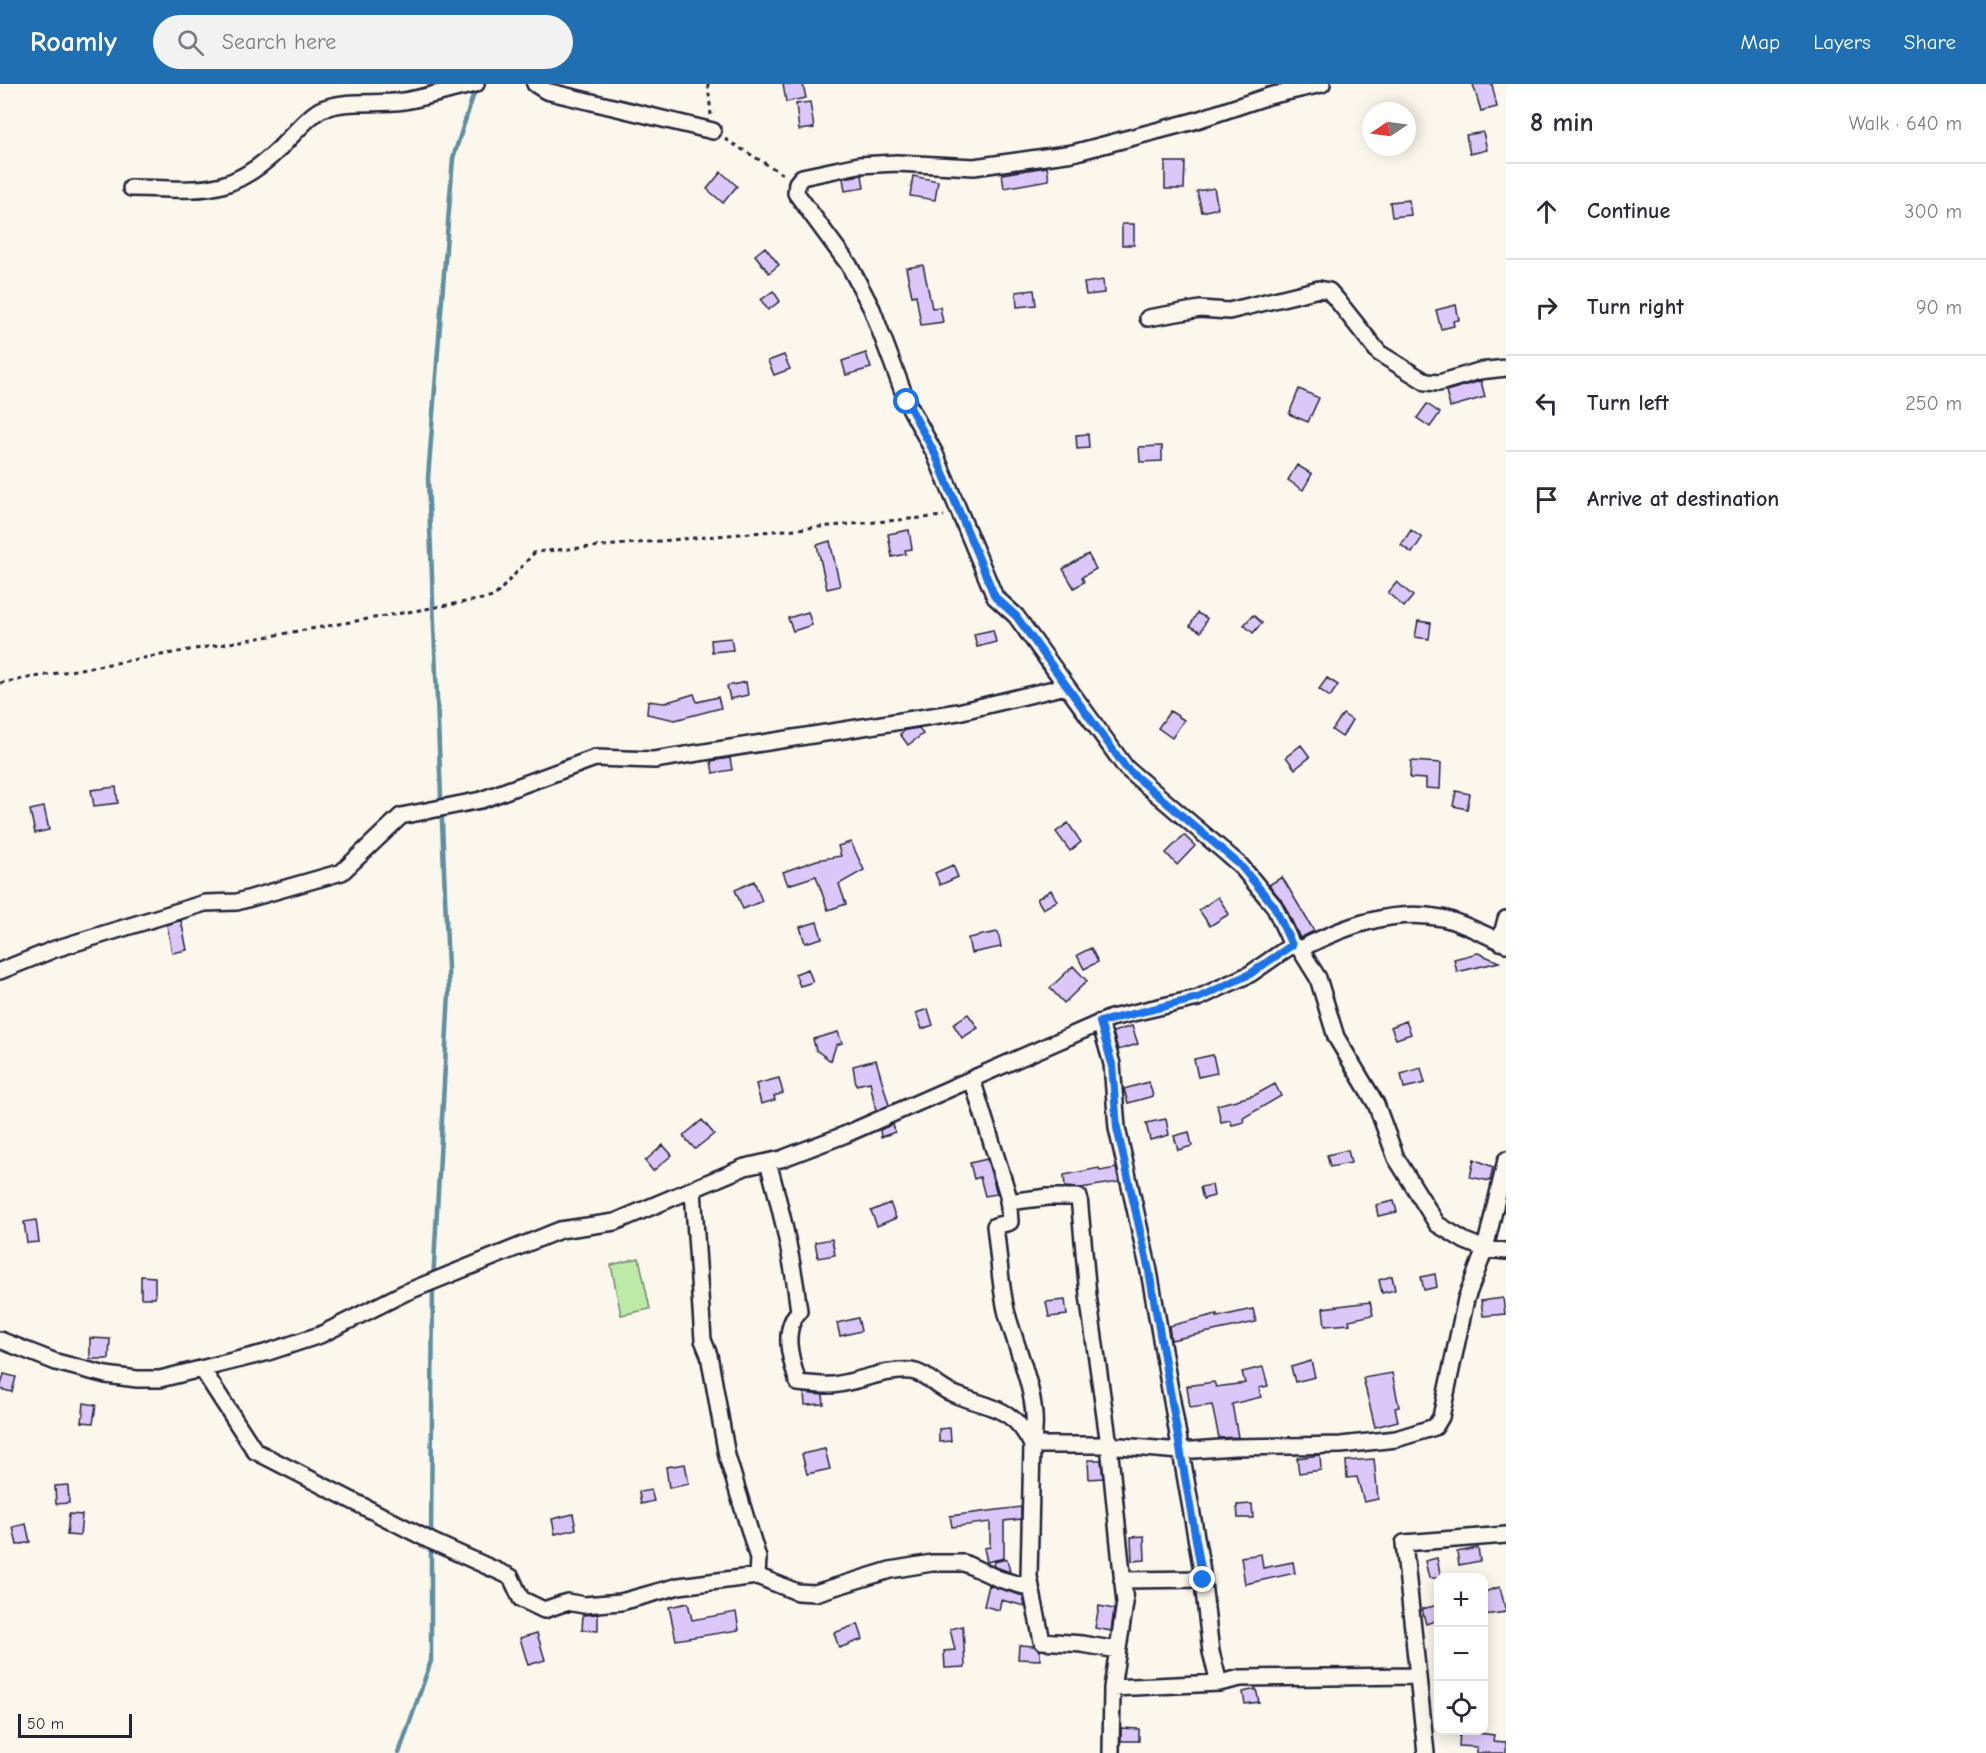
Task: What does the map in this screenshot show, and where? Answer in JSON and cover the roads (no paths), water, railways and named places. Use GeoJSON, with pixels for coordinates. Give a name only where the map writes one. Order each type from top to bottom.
{"type":"FeatureCollection","features":[{"type":"Feature","properties":{"kind":"street"},"geometry":{"type":"LineString","coordinates":[[131,188],[174,188],[192,191],[233,184],[270,158],[320,110],[342,104],[404,101],[476,84]]}},
{"type":"Feature","properties":{"kind":"street"},"geometry":{"type":"LineString","coordinates":[[535,84],[546,91],[713,131]]}},
{"type":"Feature","properties":{"kind":"street"},"geometry":{"type":"LineString","coordinates":[[1322,84],[1289,88],[1072,153],[974,167],[859,165],[802,177],[797,183],[799,199],[849,265],[872,309],[907,402],[935,454],[995,597],[1016,616],[1126,768],[1240,865],[1274,906],[1296,947],[1318,978],[1336,1037],[1376,1104],[1396,1158],[1437,1224],[1465,1241],[1485,1249],[1506,1251]]}},
{"type":"Feature","properties":{"kind":"street"},"geometry":{"type":"LineString","coordinates":[[1148,318],[1200,309],[1229,311],[1319,289],[1333,296],[1379,353],[1426,382],[1439,383],[1479,371],[1506,368]]}},
{"type":"Feature","properties":{"kind":"street"},"geometry":{"type":"LineString","coordinates":[[0,971],[55,949],[205,903],[237,902],[342,872],[401,816],[480,800],[595,758],[654,760],[958,712],[1066,686]]}},
{"type":"Feature","properties":{"kind":"street"},"geometry":{"type":"LineString","coordinates":[[0,1340],[56,1362],[105,1375],[160,1379],[266,1353],[320,1335],[404,1293],[560,1230],[615,1222],[745,1167],[768,1162],[844,1135],[1100,1022],[1198,998],[1250,974],[1296,947],[1361,922],[1389,917],[1440,918],[1461,924],[1503,943],[1506,919]]}},
{"type":"Feature","properties":{"kind":"street"},"geometry":{"type":"LineString","coordinates":[[1100,1022],[1112,1064],[1117,1128],[1149,1271],[1203,1580],[1211,1652],[1219,1683]]}},
{"type":"Feature","properties":{"kind":"street"},"geometry":{"type":"LineString","coordinates":[[972,1078],[1008,1202],[1010,1222],[995,1226],[1007,1313],[1027,1371],[1037,1426],[1032,1445],[1029,1570],[1042,1641],[1117,1650]]}},
{"type":"Feature","properties":{"kind":"street"},"geometry":{"type":"LineString","coordinates":[[1032,1445],[1109,1445],[1180,1451],[1234,1447],[1341,1445],[1396,1438],[1435,1427],[1441,1417],[1466,1299],[1485,1249],[1506,1160]]}},
{"type":"Feature","properties":{"kind":"street"},"geometry":{"type":"LineString","coordinates":[[768,1162],[788,1232],[794,1271],[799,1311],[790,1321],[789,1335],[791,1361],[798,1383],[839,1384],[883,1374],[912,1371],[935,1381],[944,1390],[1012,1416],[1023,1426],[1032,1445]]}},
{"type":"Feature","properties":{"kind":"street"},"geometry":{"type":"LineString","coordinates":[[693,1190],[703,1340],[708,1355],[727,1456],[758,1558],[758,1576]]}},
{"type":"Feature","properties":{"kind":"street"},"geometry":{"type":"LineString","coordinates":[[1008,1202],[1047,1197],[1079,1197],[1088,1295],[1109,1445],[1125,1604],[1112,1688],[1112,1753]]}},
{"type":"Feature","properties":{"kind":"street"},"geometry":{"type":"LineString","coordinates":[[202,1369],[255,1451],[431,1541],[511,1576],[521,1599],[544,1610],[567,1602],[584,1605],[621,1602],[679,1586],[758,1576],[797,1592],[815,1593],[891,1570],[932,1563],[963,1563],[999,1579],[1031,1588]]}},
{"type":"Feature","properties":{"kind":"street"},"geometry":{"type":"LineString","coordinates":[[1426,1753],[1416,1676],[1404,1543],[1506,1535]]}},
{"type":"Feature","properties":{"kind":"street"},"geometry":{"type":"LineString","coordinates":[[1122,1580],[1203,1580]]}},
{"type":"Feature","properties":{"kind":"street"},"geometry":{"type":"LineString","coordinates":[[1112,1688],[1219,1683],[1241,1678],[1416,1676]]}},
{"type":"Feature","properties":{"kind":"waterway"},"geometry":{"type":"LineString","coordinates":[[431,1537],[433,1282],[449,993],[428,478],[453,158],[476,87]]}},
{"type":"Feature","properties":{"kind":"waterway"},"geometry":{"type":"LineString","coordinates":[[399,1753],[431,1661],[431,1545]]}}]}
